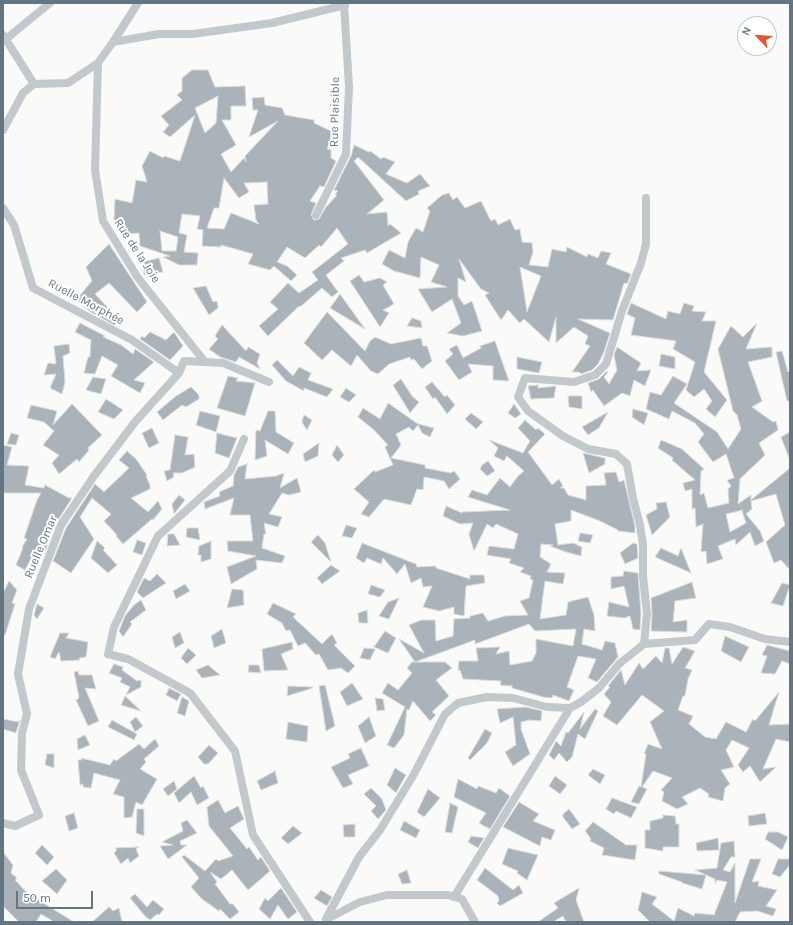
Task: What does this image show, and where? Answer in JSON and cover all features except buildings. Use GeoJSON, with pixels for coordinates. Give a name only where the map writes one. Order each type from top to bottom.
{"type":"FeatureCollection","features":[{"type":"Feature","properties":{"kind":"street"},"geometry":{"type":"LineString","coordinates":[[34,84],[4,37],[50,3]]}},
{"type":"Feature","properties":{"kind":"street"},"geometry":{"type":"LineString","coordinates":[[3,130],[23,93],[34,84],[68,83],[98,63],[138,3]]}},
{"type":"Feature","properties":{"kind":"street"},"geometry":{"type":"LineString","coordinates":[[113,42],[159,34],[193,34],[272,23],[345,4]]}},
{"type":"Feature","properties":{"kind":"street","name":"Rue Plaisible"},"geometry":{"type":"LineString","coordinates":[[316,216],[346,154],[349,87],[345,4]]}},
{"type":"Feature","properties":{"kind":"street","name":"Rue de la Joie"},"geometry":{"type":"LineString","coordinates":[[98,63],[95,170],[103,221],[138,278],[205,362]]}},
{"type":"Feature","properties":{"kind":"street"},"geometry":{"type":"LineString","coordinates":[[644,644],[647,614],[643,576],[643,545],[627,464],[616,454],[588,449],[563,436],[528,411],[518,397],[525,378],[574,382],[595,375],[606,364],[622,311],[641,263],[646,244],[646,198]]}},
{"type":"Feature","properties":{"kind":"street","name":"Ruelle Morphée"},"geometry":{"type":"LineString","coordinates":[[3,208],[14,225],[33,288],[132,340],[179,373]]}},
{"type":"Feature","properties":{"kind":"street","name":"Ruelle Omar"},"geometry":{"type":"LineString","coordinates":[[3,823],[16,826],[39,815],[21,770],[22,733],[28,714],[18,674],[29,609],[62,525],[94,476],[135,422],[179,373],[184,362],[223,363],[268,382]]}},
{"type":"Feature","properties":{"kind":"street"},"geometry":{"type":"LineString","coordinates":[[244,439],[230,471],[158,536],[114,627],[108,654],[128,660],[190,693],[235,751],[253,835],[310,922]]}},
{"type":"Feature","properties":{"kind":"street"},"geometry":{"type":"LineString","coordinates":[[454,896],[570,708],[581,702],[599,688],[619,664],[644,644],[695,640],[709,624],[730,627],[765,639],[790,642]]}},
{"type":"Feature","properties":{"kind":"street"},"geometry":{"type":"LineString","coordinates":[[325,920],[359,857],[380,830],[413,776],[445,714],[458,703],[487,698],[513,698],[547,707],[570,708]]}},
{"type":"Feature","properties":{"kind":"street"},"geometry":{"type":"LineString","coordinates":[[325,920],[360,902],[387,895],[448,895],[462,899],[475,922]]}}]}
